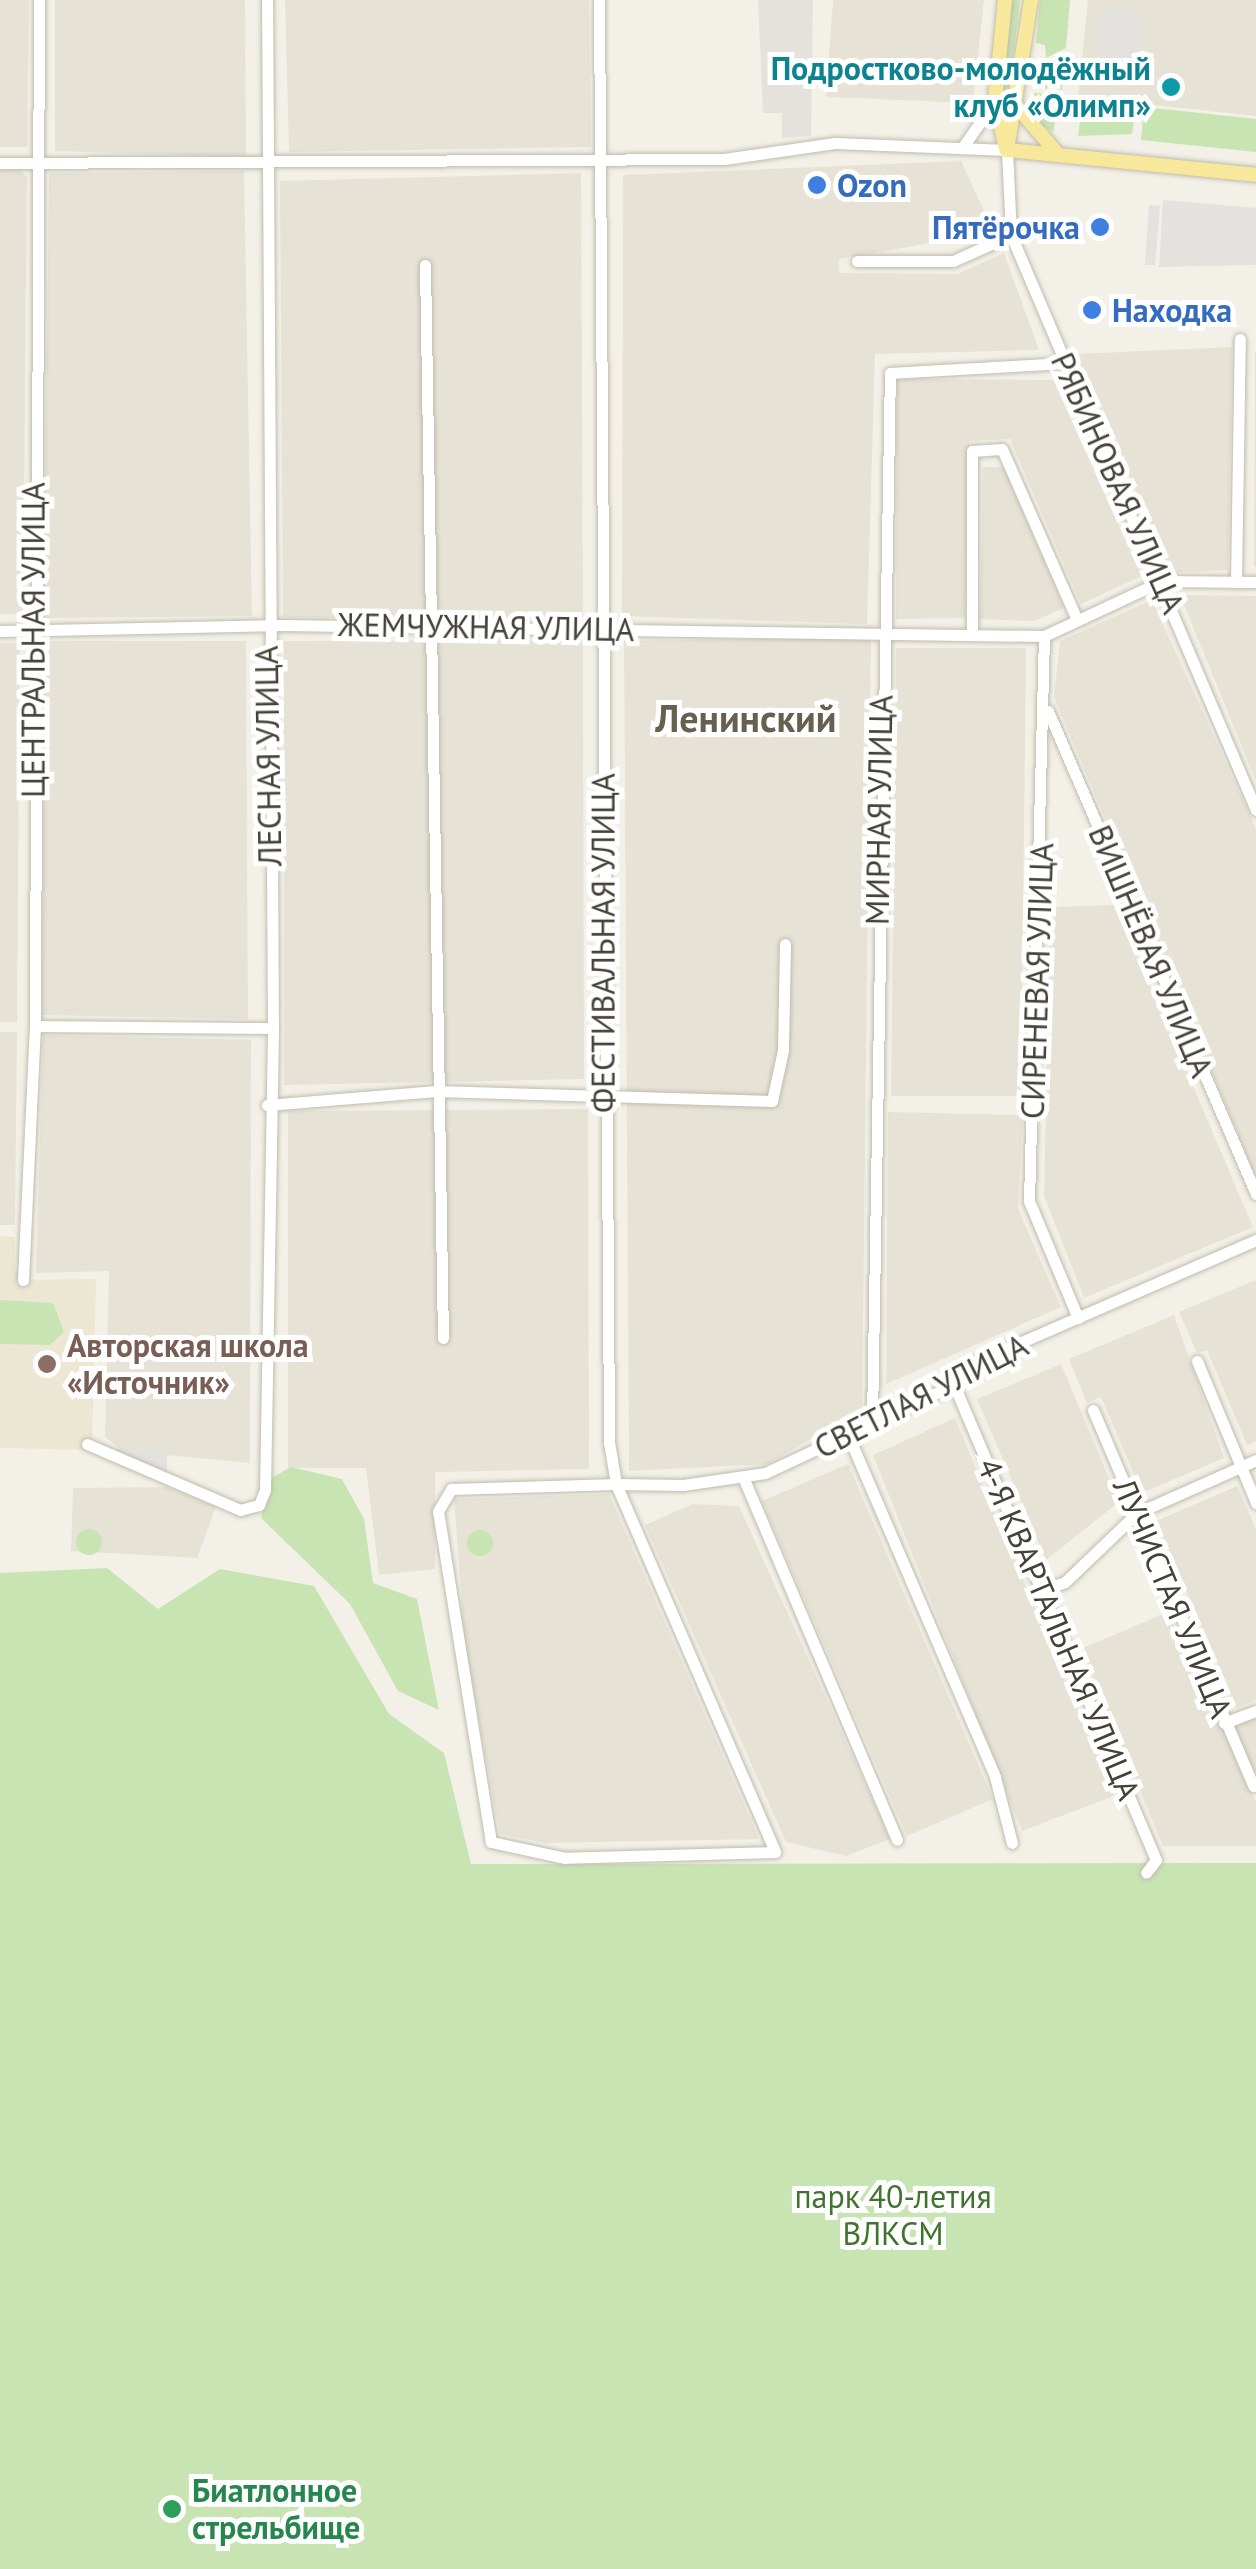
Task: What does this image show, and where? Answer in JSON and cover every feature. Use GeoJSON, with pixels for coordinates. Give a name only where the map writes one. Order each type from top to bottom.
{"type":"FeatureCollection","features":[{"type":"Feature","properties":{"kind":"main road"},"geometry":{"type":"LineString","coordinates":[[1006,0],[995,100],[1006,150]]}},
{"type":"Feature","properties":{"kind":"main road"},"geometry":{"type":"LineString","coordinates":[[1006,150],[1019,108],[1031,0]]}},
{"type":"Feature","properties":{"kind":"main road"},"geometry":{"type":"LineString","coordinates":[[1019,108],[1032,134],[1061,155]]}},
{"type":"Feature","properties":{"kind":"main road"},"geometry":{"type":"LineString","coordinates":[[1006,150],[1256,175]]}},
{"type":"Feature","properties":{"kind":"street","name":"ЦЕНТРАЛЬНАЯ УЛИЦА"},"geometry":{"type":"LineString","coordinates":[[23,1280],[35,1026],[32,632],[39,0]]}},
{"type":"Feature","properties":{"kind":"street","name":"ЛЕСНАЯ УЛИЦА"},"geometry":{"type":"LineString","coordinates":[[87,1444],[255,1508],[266,1474],[267,1105],[273,1028],[266,631],[267,0]]}},
{"type":"Feature","properties":{"kind":"street","name":"ФЕСТИВАЛЬНАЯ УЛИЦА"},"geometry":{"type":"LineString","coordinates":[[491,1842],[565,1858],[774,1852],[616,1484],[604,1100],[599,0]]}},
{"type":"Feature","properties":{"kind":"street"},"geometry":{"type":"LineString","coordinates":[[962,148],[995,100]]}},
{"type":"Feature","properties":{"kind":"street"},"geometry":{"type":"LineString","coordinates":[[0,163],[267,168],[754,158],[836,144],[1006,150]]}},
{"type":"Feature","properties":{"kind":"street","name":"РЯБИНОВАЯ УЛИЦА"},"geometry":{"type":"LineString","coordinates":[[1006,150],[1010,235],[1162,581],[1256,810]]}},
{"type":"Feature","properties":{"kind":"street"},"geometry":{"type":"LineString","coordinates":[[858,262],[953,261],[1010,235]]}},
{"type":"Feature","properties":{"kind":"street"},"geometry":{"type":"LineString","coordinates":[[425,265],[442,1338]]}},
{"type":"Feature","properties":{"kind":"street"},"geometry":{"type":"LineString","coordinates":[[1236,582],[1240,339]]}},
{"type":"Feature","properties":{"kind":"street","name":"МИРНАЯ УЛИЦА"},"geometry":{"type":"LineString","coordinates":[[872,1421],[882,632],[890,373],[1064,363]]}},
{"type":"Feature","properties":{"kind":"street"},"geometry":{"type":"LineString","coordinates":[[972,634],[972,451],[1002,449],[1077,620]]}},
{"type":"Feature","properties":{"kind":"street"},"geometry":{"type":"LineString","coordinates":[[1044,636],[1162,581],[1256,582]]}},
{"type":"Feature","properties":{"kind":"street","name":"ЖЕМЧУЖНАЯ УЛИЦА"},"geometry":{"type":"LineString","coordinates":[[0,632],[430,627],[1044,636]]}},
{"type":"Feature","properties":{"kind":"street","name":"СИРЕНЕВАЯ УЛИЦА"},"geometry":{"type":"LineString","coordinates":[[1044,636],[1046,708],[1029,1202],[1078,1318]]}},
{"type":"Feature","properties":{"kind":"street","name":"ВИШНЁВАЯ УЛИЦА"},"geometry":{"type":"LineString","coordinates":[[1046,708],[1256,1194]]}},
{"type":"Feature","properties":{"kind":"street"},"geometry":{"type":"LineString","coordinates":[[267,1105],[436,1091],[604,1100],[778,1096],[785,944]]}},
{"type":"Feature","properties":{"kind":"street"},"geometry":{"type":"LineString","coordinates":[[35,1026],[273,1028]]}},
{"type":"Feature","properties":{"kind":"street","name":"СВЕТЛАЯ УЛИЦА"},"geometry":{"type":"LineString","coordinates":[[491,1842],[438,1511],[451,1488],[743,1477],[848,1435],[954,1385],[973,1363],[1256,1240]]}},
{"type":"Feature","properties":{"kind":"street"},"geometry":{"type":"LineString","coordinates":[[1197,1361],[1256,1503]]}},
{"type":"Feature","properties":{"kind":"street","name":"4-Я КВАРТАЛЬНАЯ УЛИЦА"},"geometry":{"type":"LineString","coordinates":[[954,1385],[1156,1860],[1146,1872]]}},
{"type":"Feature","properties":{"kind":"street","name":"ЛУЧИСТАЯ УЛИЦА"},"geometry":{"type":"LineString","coordinates":[[1094,1410],[1253,1786]]}},
{"type":"Feature","properties":{"kind":"street"},"geometry":{"type":"LineString","coordinates":[[848,1435],[995,1778],[1012,1843]]}},
{"type":"Feature","properties":{"kind":"street"},"geometry":{"type":"LineString","coordinates":[[1044,1590],[1065,1582],[1138,1512],[1256,1460]]}},
{"type":"Feature","properties":{"kind":"street"},"geometry":{"type":"LineString","coordinates":[[743,1477],[896,1840]]}},
{"type":"Feature","properties":{"kind":"street"},"geometry":{"type":"LineString","coordinates":[[1224,1723],[1256,1711]]}},
{"type":"Feature","properties":{"kind":"shaded area"},"geometry":{"type":"Polygon","coordinates":[[[0,0],[29,0],[27,147],[0,147],[0,0]]]}},
{"type":"Feature","properties":{"kind":"shaded area"},"geometry":{"type":"Polygon","coordinates":[[[55,0],[245,0],[246,157],[55,151],[55,0]]]}},
{"type":"Feature","properties":{"kind":"shaded area"},"geometry":{"type":"Polygon","coordinates":[[[285,0],[589,0],[591,147],[289,152],[285,0]]]}},
{"type":"Feature","properties":{"kind":"shaded area"},"geometry":{"type":"Polygon","coordinates":[[[758,0],[813,0],[811,136],[782,138],[782,113],[763,113],[758,0]]]}},
{"type":"Feature","properties":{"kind":"shaded area"},"geometry":{"type":"Polygon","coordinates":[[[833,0],[984,0],[973,103],[826,97],[833,0]]]}},
{"type":"Feature","properties":{"kind":"shaded area"},"geometry":{"type":"Polygon","coordinates":[[[1088,0],[1256,0],[1256,116],[1078,97],[1088,0]]]}},
{"type":"Feature","properties":{"kind":"shaded area"},"geometry":{"type":"Polygon","coordinates":[[[1102,10],[1141,14],[1135,82],[1096,79],[1102,10]]]}},
{"type":"Feature","properties":{"kind":"shaded area"},"geometry":{"type":"Polygon","coordinates":[[[961,161],[994,232],[839,259],[839,273],[957,274],[1004,253],[1039,350],[875,354],[867,624],[622,616],[623,175],[961,161]]]}},
{"type":"Feature","properties":{"kind":"shaded area"},"geometry":{"type":"Polygon","coordinates":[[[18,169],[27,176],[23,614],[0,614],[0,170],[18,169]]]}},
{"type":"Feature","properties":{"kind":"shaded area"},"geometry":{"type":"Polygon","coordinates":[[[244,171],[252,616],[44,618],[49,173],[244,171]]]}},
{"type":"Feature","properties":{"kind":"shaded area"},"geometry":{"type":"Polygon","coordinates":[[[581,173],[583,620],[283,617],[280,181],[581,173]]]}},
{"type":"Feature","properties":{"kind":"shaded area"},"geometry":{"type":"Polygon","coordinates":[[[1163,200],[1256,208],[1256,265],[1159,267],[1163,200]]]}},
{"type":"Feature","properties":{"kind":"shaded area"},"geometry":{"type":"Polygon","coordinates":[[[1149,205],[1160,206],[1155,265],[1145,265],[1149,205]]]}},
{"type":"Feature","properties":{"kind":"shaded area"},"geometry":{"type":"Polygon","coordinates":[[[1232,347],[1228,570],[1171,573],[1076,354],[1232,347]]]}},
{"type":"Feature","properties":{"kind":"shaded area"},"geometry":{"type":"Polygon","coordinates":[[[1255,352],[1256,567],[1254,567],[1255,352]]]}},
{"type":"Feature","properties":{"kind":"shaded area"},"geometry":{"type":"Polygon","coordinates":[[[897,379],[1053,380],[1142,576],[1081,604],[1010,439],[969,441],[965,618],[896,619],[897,379]]]}},
{"type":"Feature","properties":{"kind":"shaded area"},"geometry":{"type":"Polygon","coordinates":[[[983,467],[1004,467],[1064,608],[1034,621],[980,619],[983,467]]]}},
{"type":"Feature","properties":{"kind":"shaded area"},"geometry":{"type":"Polygon","coordinates":[[[1180,595],[1256,596],[1256,781],[1180,595]]]}},
{"type":"Feature","properties":{"kind":"shaded area"},"geometry":{"type":"Polygon","coordinates":[[[1152,600],[1256,829],[1256,1177],[1054,697],[1060,641],[1152,600]]]}},
{"type":"Feature","properties":{"kind":"shaded area"},"geometry":{"type":"Polygon","coordinates":[[[871,637],[862,1409],[768,1464],[629,1471],[624,641],[871,637]]]}},
{"type":"Feature","properties":{"kind":"shaded area"},"geometry":{"type":"Polygon","coordinates":[[[583,640],[584,1079],[284,1085],[284,641],[583,640]]]}},
{"type":"Feature","properties":{"kind":"shaded area"},"geometry":{"type":"Polygon","coordinates":[[[45,641],[246,641],[248,1019],[42,1015],[45,641]]]}},
{"type":"Feature","properties":{"kind":"shaded area"},"geometry":{"type":"Polygon","coordinates":[[[0,643],[20,643],[17,1022],[0,1022],[0,643]]]}},
{"type":"Feature","properties":{"kind":"shaded area"},"geometry":{"type":"Polygon","coordinates":[[[896,648],[1026,648],[1021,1096],[891,1096],[896,648]]]}},
{"type":"Feature","properties":{"kind":"shaded area"},"geometry":{"type":"Polygon","coordinates":[[[1116,905],[1253,1227],[1084,1298],[1044,1196],[1050,907],[1116,905]]]}},
{"type":"Feature","properties":{"kind":"shaded area"},"geometry":{"type":"Polygon","coordinates":[[[0,1032],[17,1032],[15,1225],[0,1225],[0,1032]]]}},
{"type":"Feature","properties":{"kind":"shaded area"},"geometry":{"type":"Polygon","coordinates":[[[43,1035],[251,1040],[250,1463],[123,1451],[105,1437],[109,1271],[36,1273],[43,1035]]]}},
{"type":"Feature","properties":{"kind":"shaded area"},"geometry":{"type":"Polygon","coordinates":[[[588,1109],[589,1469],[435,1472],[435,1569],[379,1575],[366,1468],[288,1468],[288,1111],[588,1109]]]}},
{"type":"Feature","properties":{"kind":"shaded area"},"geometry":{"type":"Polygon","coordinates":[[[888,1112],[1023,1115],[1018,1209],[1061,1307],[886,1384],[888,1112]]]}},
{"type":"Feature","properties":{"kind":"shaded area","name":"Авторская школа «Источник»"},"geometry":{"type":"Polygon","coordinates":[[[0,1236],[15,1237],[15,1271],[26,1280],[96,1279],[92,1450],[0,1448],[0,1236]]]}},
{"type":"Feature","properties":{"kind":"shaded area"},"geometry":{"type":"Polygon","coordinates":[[[1256,1280],[1256,1441],[1247,1445],[1207,1350],[1197,1353],[1179,1312],[1256,1280]]]}},
{"type":"Feature","properties":{"kind":"shaded area"},"geometry":{"type":"Polygon","coordinates":[[[1174,1315],[1224,1458],[1142,1493],[1101,1397],[1087,1403],[1069,1359],[1174,1315]]]}},
{"type":"Feature","properties":{"kind":"shaded area"},"geometry":{"type":"Polygon","coordinates":[[[1061,1364],[1119,1502],[1046,1560],[977,1399],[1061,1364]]]}},
{"type":"Feature","properties":{"kind":"shaded area"},"geometry":{"type":"Polygon","coordinates":[[[955,1418],[1114,1796],[1022,1831],[873,1455],[955,1418]]]}},
{"type":"Feature","properties":{"kind":"shaded area"},"geometry":{"type":"Polygon","coordinates":[[[116,1449],[167,1451],[167,1476],[113,1458],[116,1449]]]}},
{"type":"Feature","properties":{"kind":"shaded area"},"geometry":{"type":"Polygon","coordinates":[[[848,1464],[993,1799],[907,1836],[762,1501],[848,1464]]]}},
{"type":"Feature","properties":{"kind":"shaded area"},"geometry":{"type":"Polygon","coordinates":[[[1237,1486],[1256,1529],[1256,1700],[1236,1708],[1156,1521],[1237,1486]]]}},
{"type":"Feature","properties":{"kind":"shaded area"},"geometry":{"type":"Polygon","coordinates":[[[167,1487],[216,1507],[197,1558],[71,1551],[73,1488],[167,1487]]]}},
{"type":"Feature","properties":{"kind":"shaded area"},"geometry":{"type":"Polygon","coordinates":[[[609,1494],[759,1839],[544,1843],[500,1834],[465,1644],[454,1499],[609,1494]]]}},
{"type":"Feature","properties":{"kind":"shaded area"},"geometry":{"type":"Polygon","coordinates":[[[692,1504],[739,1506],[890,1839],[846,1856],[786,1842],[645,1525],[692,1504]]]}},
{"type":"Feature","properties":{"kind":"shaded area"},"geometry":{"type":"Polygon","coordinates":[[[1168,1612],[1256,1802],[1256,1846],[1163,1846],[1081,1649],[1168,1612]]]}},
{"type":"Feature","properties":{"kind":"shaded area"},"geometry":{"type":"Polygon","coordinates":[[[1256,1717],[1256,1790],[1231,1727],[1256,1717]]]}},
{"type":"Feature","properties":{"kind":"green space"},"geometry":{"type":"Polygon","coordinates":[[[1012,0],[1020,0],[1007,109],[1001,101],[1012,0]]]}},
{"type":"Feature","properties":{"kind":"green space"},"geometry":{"type":"Polygon","coordinates":[[[1040,0],[1070,0],[1066,48],[1046,58],[1045,45],[1036,43],[1040,0]]]}},
{"type":"Feature","properties":{"kind":"green space"},"geometry":{"type":"Polygon","coordinates":[[[1066,53],[1062,90],[1039,88],[1042,67],[1066,53]]]}},
{"type":"Feature","properties":{"kind":"green space"},"geometry":{"type":"Polygon","coordinates":[[[1034,93],[1060,95],[1053,132],[1032,119],[1034,93]]]}},
{"type":"Feature","properties":{"kind":"green space"},"geometry":{"type":"Polygon","coordinates":[[[1083,100],[1136,106],[1132,134],[1078,136],[1083,100]]]}},
{"type":"Feature","properties":{"kind":"green space"},"geometry":{"type":"Polygon","coordinates":[[[1144,107],[1256,119],[1256,152],[1141,140],[1144,107]]]}},
{"type":"Feature","properties":{"kind":"green space"},"geometry":{"type":"Polygon","coordinates":[[[0,1300],[53,1303],[64,1332],[50,1345],[0,1344],[0,1300]]]}},
{"type":"Feature","properties":{"kind":"green space"},"geometry":{"type":"Polygon","coordinates":[[[291,1467],[342,1479],[364,1519],[373,1583],[417,1599],[439,1710],[398,1691],[350,1604],[261,1518],[268,1480],[291,1467]]]}},
{"type":"Feature","properties":{"kind":"green space"},"geometry":{"type":"Polygon","coordinates":[[[89,1529],[98,1533],[102,1542],[98,1551],[89,1555],[80,1551],[76,1542],[80,1533],[89,1529]]]}},
{"type":"Feature","properties":{"kind":"green space"},"geometry":{"type":"Polygon","coordinates":[[[480,1530],[489,1534],[493,1543],[489,1552],[480,1556],[471,1552],[467,1543],[471,1534],[480,1530]]]}},
{"type":"Feature","properties":{"kind":"green space","name":"парк 40-летия ВЛКСМ"},"geometry":{"type":"Polygon","coordinates":[[[107,1568],[158,1609],[220,1569],[314,1586],[389,1714],[444,1753],[471,1864],[1256,1863],[1256,2569],[0,2569],[0,1573],[107,1568]]]}},
{"type":"Feature","properties":{"kind":"place","name":"Подростково-молодёжный клуб «Олимп»"},"geometry":{"type":"Point","coordinates":[1171,87]}},
{"type":"Feature","properties":{"kind":"place","name":"Ozon"},"geometry":{"type":"Point","coordinates":[817,185]}},
{"type":"Feature","properties":{"kind":"place","name":"Пятёрочка"},"geometry":{"type":"Point","coordinates":[1100,227]}},
{"type":"Feature","properties":{"kind":"place","name":"Находка"},"geometry":{"type":"Point","coordinates":[1092,310]}},
{"type":"Feature","properties":{"kind":"place","name":"Авторская школа «Источник»"},"geometry":{"type":"Point","coordinates":[47,1364]}},
{"type":"Feature","properties":{"kind":"place","name":"Биатлонное стрельбище"},"geometry":{"type":"Point","coordinates":[172,2509]}},
{"type":"Feature","properties":{"kind":"district","name":"Ленинский"},"geometry":{"type":"Point","coordinates":[746,718]}}]}
